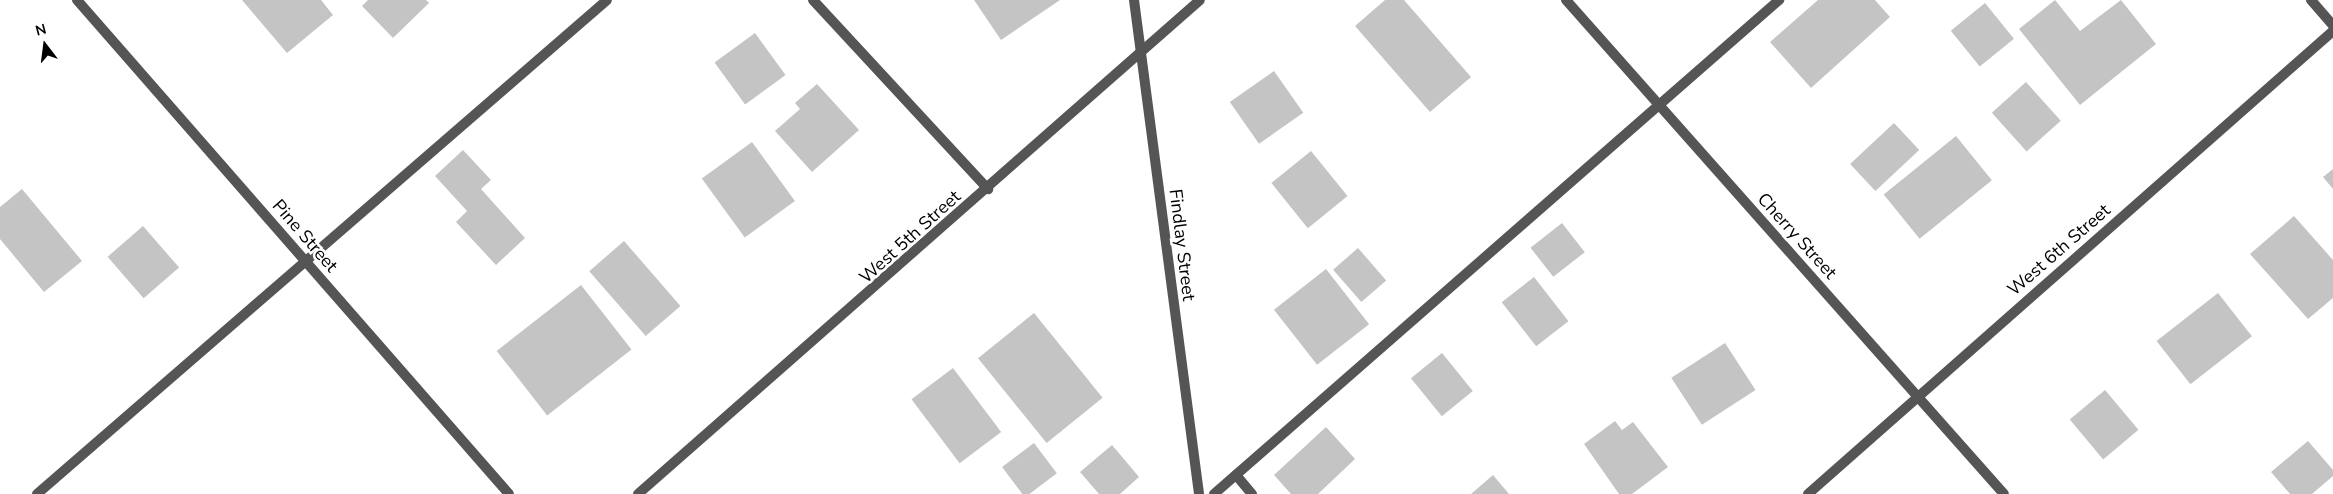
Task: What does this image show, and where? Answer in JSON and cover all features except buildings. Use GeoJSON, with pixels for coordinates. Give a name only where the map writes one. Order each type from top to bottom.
{"type":"FeatureCollection","features":[{"type":"Feature","properties":{"kind":"street","name":"Pine Street"},"geometry":{"type":"LineString","coordinates":[[77,0],[509,494]]}},
{"type":"Feature","properties":{"kind":"street"},"geometry":{"type":"LineString","coordinates":[[37,494],[307,262],[607,0]]}},
{"type":"Feature","properties":{"kind":"street"},"geometry":{"type":"LineString","coordinates":[[813,0],[988,189]]}},
{"type":"Feature","properties":{"kind":"street","name":"Findlay Street"},"geometry":{"type":"LineString","coordinates":[[1134,0],[1199,494]]}},
{"type":"Feature","properties":{"kind":"street","name":"West 5th Street"},"geometry":{"type":"LineString","coordinates":[[638,494],[988,189],[1200,0]]}},
{"type":"Feature","properties":{"kind":"street","name":"Cherry Street"},"geometry":{"type":"LineString","coordinates":[[1566,0],[2004,494]]}},
{"type":"Feature","properties":{"kind":"street"},"geometry":{"type":"LineString","coordinates":[[1214,494],[1779,0]]}},
{"type":"Feature","properties":{"kind":"street"},"geometry":{"type":"LineString","coordinates":[[2311,0],[2333,25]]}},
{"type":"Feature","properties":{"kind":"street","name":"West 6th Street"},"geometry":{"type":"LineString","coordinates":[[1808,494],[2333,30]]}},
{"type":"Feature","properties":{"kind":"street"},"geometry":{"type":"LineString","coordinates":[[1236,475],[1252,494]]}}]}
